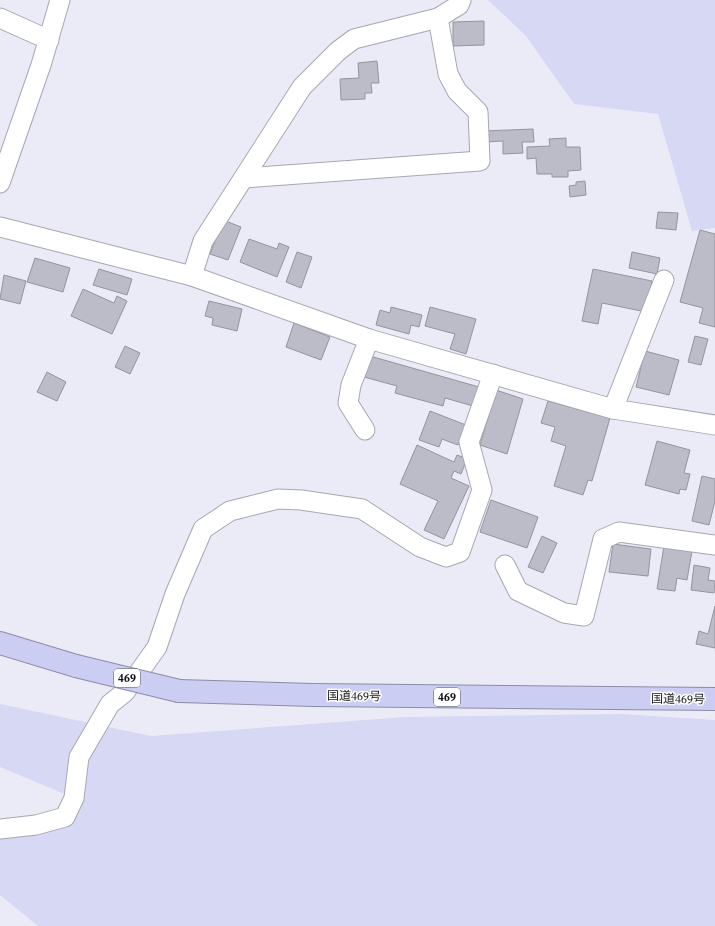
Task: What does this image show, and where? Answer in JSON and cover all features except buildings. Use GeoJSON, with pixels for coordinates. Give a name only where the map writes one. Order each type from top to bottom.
{"type":"FeatureCollection","features":[{"type":"Feature","properties":{"kind":"highway","name":"国道469号"},"geometry":{"type":"LineString","coordinates":[[0,644],[76,666],[179,691],[313,695],[715,699]]}},
{"type":"Feature","properties":{"kind":"street"},"geometry":{"type":"LineString","coordinates":[[0,183],[60,0]]}},
{"type":"Feature","properties":{"kind":"street"},"geometry":{"type":"LineString","coordinates":[[192,276],[203,241],[302,87],[338,51],[354,38],[438,18],[459,4],[461,0]]}},
{"type":"Feature","properties":{"kind":"street"},"geometry":{"type":"LineString","coordinates":[[0,18],[48,40]]}},
{"type":"Feature","properties":{"kind":"street"},"geometry":{"type":"LineString","coordinates":[[244,178],[480,161],[478,112],[457,91],[448,74],[438,18]]}},
{"type":"Feature","properties":{"kind":"street"},"geometry":{"type":"LineString","coordinates":[[0,227],[192,276],[369,339],[613,409],[715,425]]}},
{"type":"Feature","properties":{"kind":"street"},"geometry":{"type":"LineString","coordinates":[[613,409],[664,280]]}},
{"type":"Feature","properties":{"kind":"street"},"geometry":{"type":"LineString","coordinates":[[365,430],[348,403],[351,385],[369,339]]}},
{"type":"Feature","properties":{"kind":"street"},"geometry":{"type":"LineString","coordinates":[[0,829],[36,825],[65,817],[74,798],[78,757],[110,704],[125,692],[157,647],[175,594],[203,529],[230,511],[278,499],[301,500],[362,509],[420,547],[446,557],[460,552],[482,490],[469,442],[493,374]]}},
{"type":"Feature","properties":{"kind":"street"},"geometry":{"type":"LineString","coordinates":[[505,565],[518,591],[564,613],[584,616],[603,539],[619,532],[715,546]]}},
{"type":"Feature","properties":{"kind":"shaded area"},"geometry":{"type":"Polygon","coordinates":[[[488,0],[715,0],[715,228],[692,231],[658,114],[574,104],[526,36],[488,0]]]}},
{"type":"Feature","properties":{"kind":"shaded area"},"geometry":{"type":"Polygon","coordinates":[[[0,704],[151,736],[405,717],[621,714],[715,720],[715,926],[38,926],[0,895],[0,825],[58,819],[74,798],[0,767],[0,704]]]}}]}
